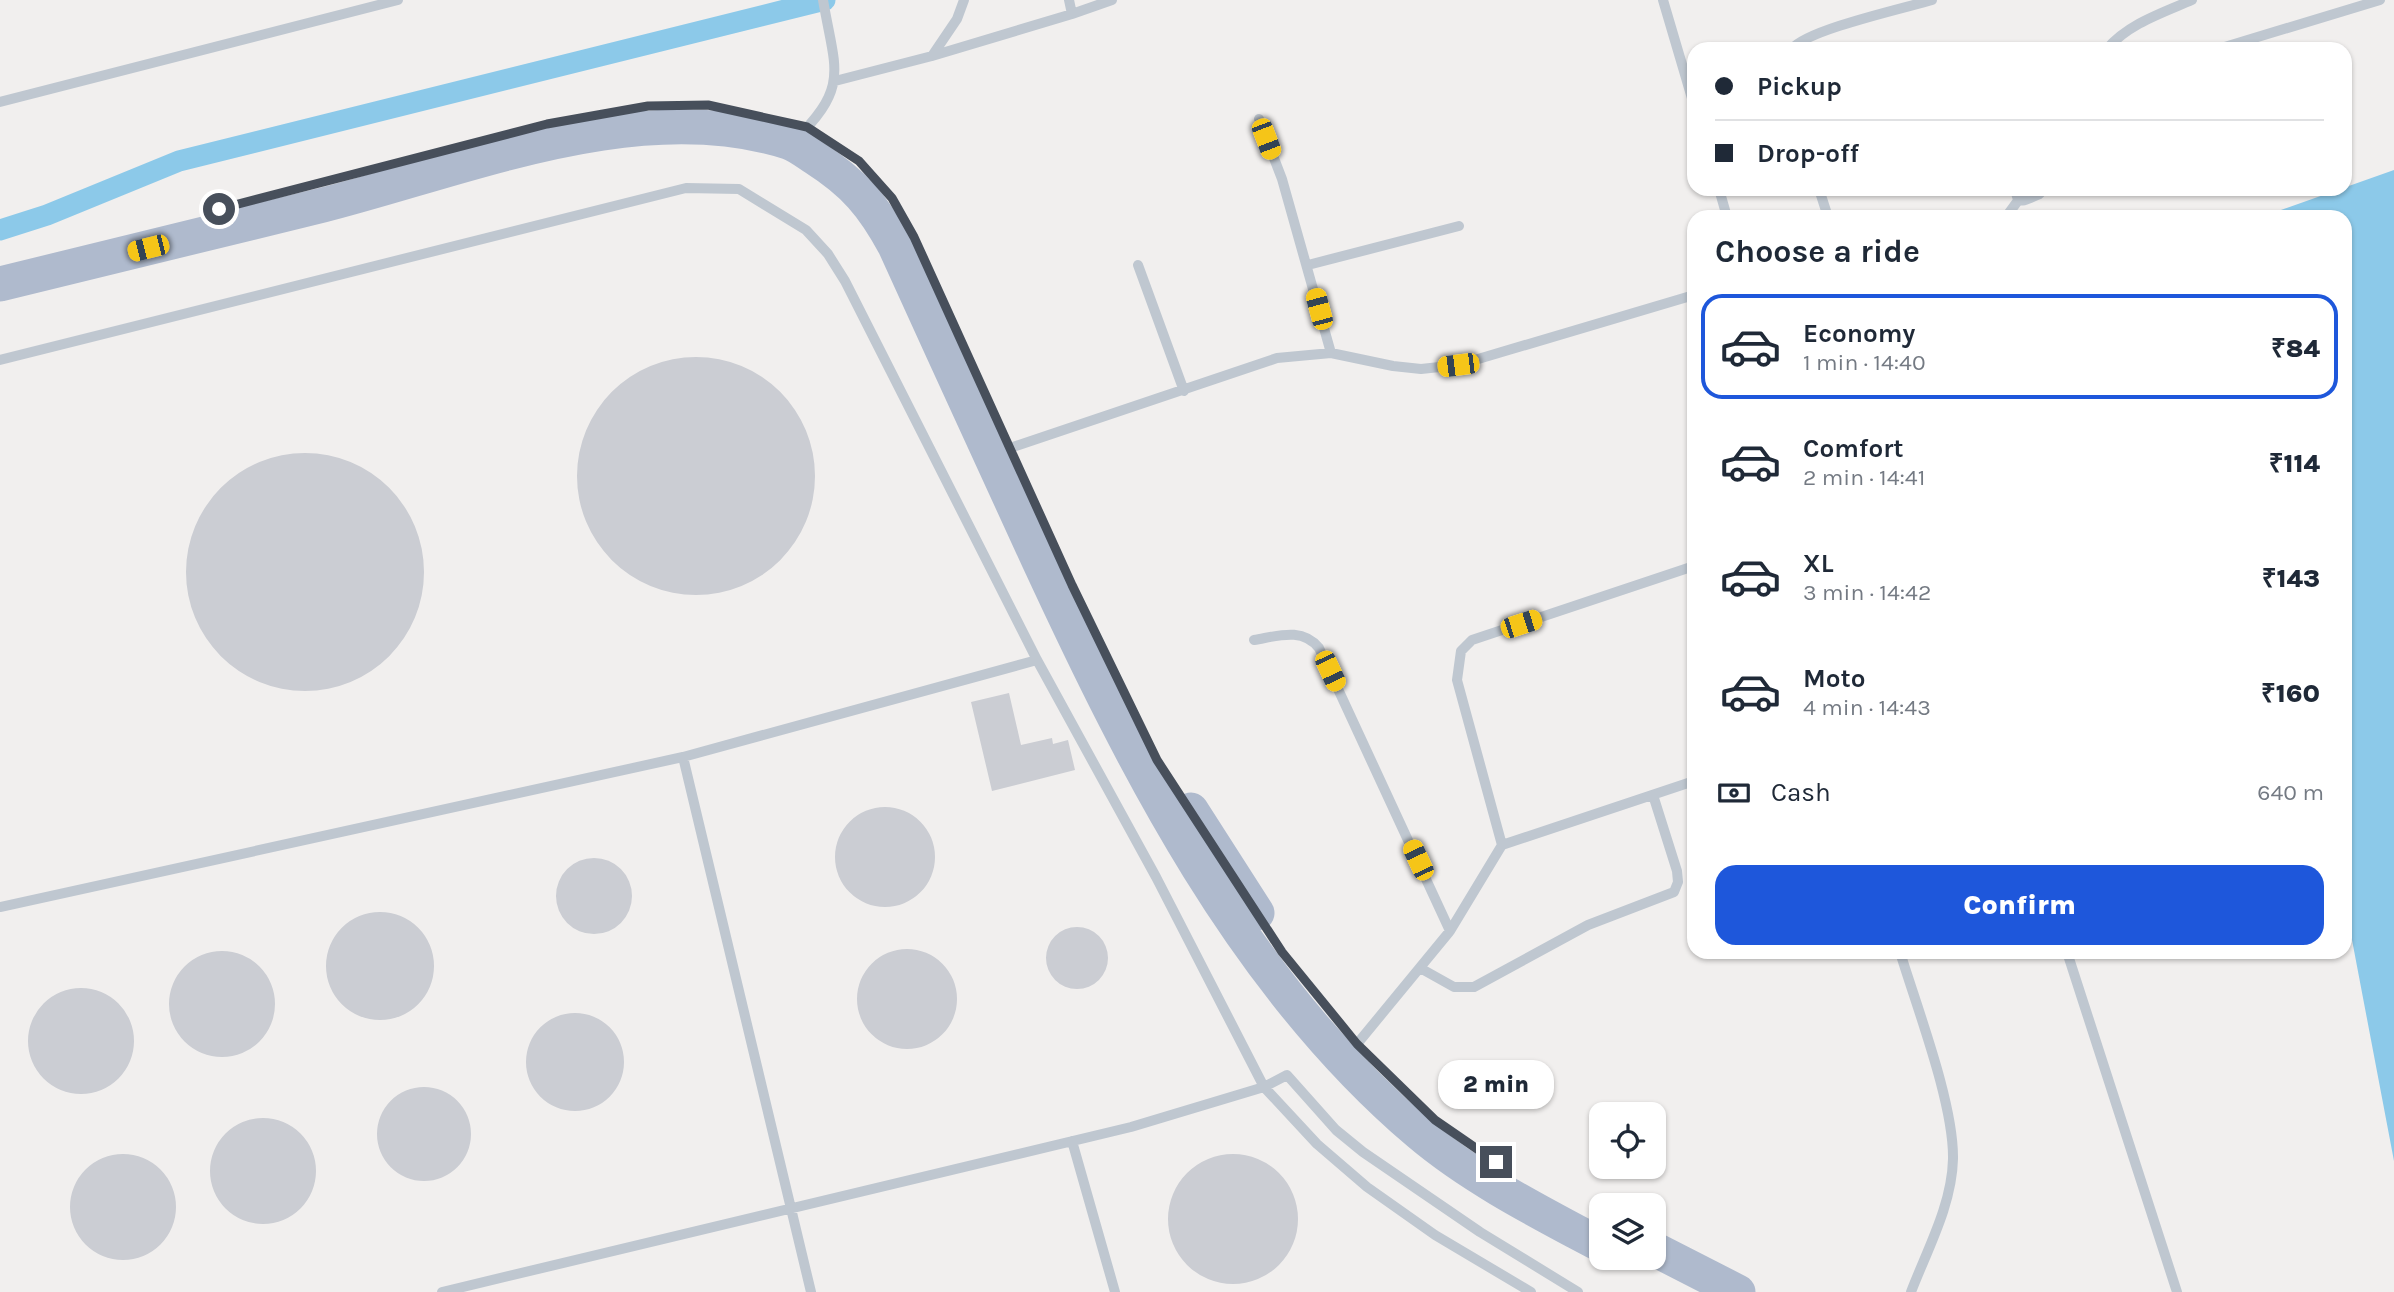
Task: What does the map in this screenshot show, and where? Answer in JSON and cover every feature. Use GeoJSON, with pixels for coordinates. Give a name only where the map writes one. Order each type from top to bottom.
{"type":"FeatureCollection","features":[{"type":"Feature","properties":{"kind":"main road"},"geometry":{"type":"LineString","coordinates":[[0,284],[45,263],[320,185],[547,124],[648,106],[708,105],[799,135],[859,161],[892,198],[914,237],[1157,760],[1282,952],[1357,1044],[1435,1120],[1472,1148],[1589,1215]]}},
{"type":"Feature","properties":{"kind":"main road"},"geometry":{"type":"LineString","coordinates":[[799,135],[845,177],[875,210],[895,246],[1048,581],[1140,770],[1203,876],[1265,964],[1343,1060],[1422,1135],[1461,1165],[1589,1238]]}},
{"type":"Feature","properties":{"kind":"main road"},"geometry":{"type":"LineString","coordinates":[[0,264],[45,263]]}},
{"type":"Feature","properties":{"kind":"main road"},"geometry":{"type":"LineString","coordinates":[[1666,1255],[1738,1292]]}},
{"type":"Feature","properties":{"kind":"main road"},"geometry":{"type":"LineString","coordinates":[[1650,1270],[1692,1292]]}},
{"type":"Feature","properties":{"kind":"lane"},"geometry":{"type":"LineString","coordinates":[[0,102],[398,0]]}},
{"type":"Feature","properties":{"kind":"lane"},"geometry":{"type":"LineString","coordinates":[[799,135],[827,104],[835,81],[823,0]]}},
{"type":"Feature","properties":{"kind":"lane"},"geometry":{"type":"LineString","coordinates":[[932,56],[957,19],[964,0]]}},
{"type":"Feature","properties":{"kind":"lane"},"geometry":{"type":"LineString","coordinates":[[1069,0],[1072,14]]}},
{"type":"Feature","properties":{"kind":"lane"},"geometry":{"type":"LineString","coordinates":[[835,81],[932,56],[1112,0]]}},
{"type":"Feature","properties":{"kind":"lane"},"geometry":{"type":"LineString","coordinates":[[1663,0],[1687,81]]}},
{"type":"Feature","properties":{"kind":"lane"},"geometry":{"type":"LineString","coordinates":[[1799,42],[1819,33],[1932,0]]}},
{"type":"Feature","properties":{"kind":"lane"},"geometry":{"type":"LineString","coordinates":[[2112,42],[2138,24],[2192,0]]}},
{"type":"Feature","properties":{"kind":"lane"},"geometry":{"type":"LineString","coordinates":[[2241,42],[2380,0]]}},
{"type":"Feature","properties":{"kind":"lane"},"geometry":{"type":"LineString","coordinates":[[1259,119],[1282,179],[1331,353]]}},
{"type":"Feature","properties":{"kind":"lane"},"geometry":{"type":"LineString","coordinates":[[0,360],[686,188],[739,189],[806,230],[828,254],[845,281],[1037,660],[1156,877],[1264,1087],[1317,1144],[1367,1187],[1436,1235],[1531,1292]]}},
{"type":"Feature","properties":{"kind":"lane"},"geometry":{"type":"LineString","coordinates":[[2012,210],[2024,196]]}},
{"type":"Feature","properties":{"kind":"lane"},"geometry":{"type":"LineString","coordinates":[[1308,265],[1459,226]]}},
{"type":"Feature","properties":{"kind":"lane"},"geometry":{"type":"LineString","coordinates":[[1138,265],[1184,391]]}},
{"type":"Feature","properties":{"kind":"lane"},"geometry":{"type":"LineString","coordinates":[[1010,448],[1277,358],[1331,353],[1411,368],[1458,365],[1687,297]]}},
{"type":"Feature","properties":{"kind":"lane"},"geometry":{"type":"LineString","coordinates":[[1502,845],[1457,680],[1461,650],[1472,640],[1687,568]]}},
{"type":"Feature","properties":{"kind":"lane"},"geometry":{"type":"LineString","coordinates":[[1254,640],[1298,635],[1312,639],[1320,648],[1450,931]]}},
{"type":"Feature","properties":{"kind":"lane"},"geometry":{"type":"LineString","coordinates":[[0,907],[683,757],[1037,660]]}},
{"type":"Feature","properties":{"kind":"lane"},"geometry":{"type":"LineString","coordinates":[[683,757],[811,1292]]}},
{"type":"Feature","properties":{"kind":"lane"},"geometry":{"type":"LineString","coordinates":[[1357,1044],[1450,931],[1502,845],[1687,783]]}},
{"type":"Feature","properties":{"kind":"lane"},"geometry":{"type":"LineString","coordinates":[[1420,968],[1454,987],[1474,987],[1588,925],[1674,891],[1678,882],[1676,870],[1653,795]]}},
{"type":"Feature","properties":{"kind":"lane"},"geometry":{"type":"LineString","coordinates":[[1902,959],[1948,1118],[1953,1159],[1947,1199],[1911,1292]]}},
{"type":"Feature","properties":{"kind":"lane"},"geometry":{"type":"LineString","coordinates":[[2069,959],[2177,1292]]}},
{"type":"Feature","properties":{"kind":"lane"},"geometry":{"type":"LineString","coordinates":[[442,1292],[1131,1127],[1264,1087],[1287,1075],[1336,1130],[1363,1152],[1480,1232],[1578,1292]]}},
{"type":"Feature","properties":{"kind":"lane"},"geometry":{"type":"LineString","coordinates":[[1072,1141],[1115,1292]]}},
{"type":"Feature","properties":{"kind":"water"},"geometry":{"type":"Polygon","coordinates":[[[2394,170],[2394,1161],[2352,940],[2352,210],[2281,210],[2320,196],[2352,196],[2352,185],[2394,170]]]}},
{"type":"Feature","properties":{"kind":"building"},"geometry":{"type":"Polygon","coordinates":[[[684,357],[708,357],[731,362],[752,371],[772,384],[788,400],[810,441],[815,476],[813,499],[806,522],[788,552],[772,568],[731,590],[708,595],[684,595],[661,590],[640,581],[620,568],[604,552],[582,511],[577,488],[577,464],[582,441],[591,420],[604,400],[620,384],[661,362],[684,357]]]}},
{"type":"Feature","properties":{"kind":"building"},"geometry":{"type":"Polygon","coordinates":[[[293,453],[317,453],[340,458],[361,467],[381,480],[397,496],[419,537],[424,572],[422,595],[415,618],[397,648],[381,664],[340,686],[317,691],[293,691],[270,686],[249,677],[229,664],[213,648],[191,607],[186,584],[186,560],[191,537],[200,516],[213,496],[229,480],[270,458],[293,453]]]}},
{"type":"Feature","properties":{"kind":"building"},"geometry":{"type":"Polygon","coordinates":[[[1009,693],[1021,745],[1052,738],[1053,744],[1068,740],[1075,770],[992,791],[971,702],[1009,693]]]}},
{"type":"Feature","properties":{"kind":"building"},"geometry":{"type":"Polygon","coordinates":[[[885,807],[913,815],[927,829],[935,857],[927,885],[913,899],[885,907],[857,899],[843,885],[835,857],[843,829],[857,815],[885,807]]]}},
{"type":"Feature","properties":{"kind":"building"},"geometry":{"type":"Polygon","coordinates":[[[594,858],[609,861],[621,869],[629,881],[632,896],[629,911],[621,923],[609,931],[594,934],[579,931],[567,923],[559,911],[556,896],[559,881],[567,869],[579,861],[594,858]]]}},
{"type":"Feature","properties":{"kind":"building"},"geometry":{"type":"Polygon","coordinates":[[[380,912],[400,917],[418,928],[429,946],[434,966],[429,986],[418,1004],[400,1015],[380,1020],[360,1015],[342,1004],[331,986],[326,966],[331,946],[342,928],[360,917],[380,912]]]}},
{"type":"Feature","properties":{"kind":"building"},"geometry":{"type":"Polygon","coordinates":[[[1077,927],[1099,936],[1108,958],[1099,980],[1077,989],[1055,980],[1046,958],[1055,936],[1077,927]]]}},
{"type":"Feature","properties":{"kind":"building"},"geometry":{"type":"Polygon","coordinates":[[[907,949],[935,957],[949,971],[957,999],[949,1027],[935,1041],[907,1049],[879,1041],[865,1027],[857,999],[865,971],[879,957],[907,949]]]}},
{"type":"Feature","properties":{"kind":"building"},"geometry":{"type":"Polygon","coordinates":[[[222,951],[242,955],[260,966],[271,984],[275,1004],[271,1024],[260,1042],[242,1053],[222,1057],[202,1053],[184,1042],[173,1024],[169,1004],[173,984],[184,966],[202,955],[222,951]]]}},
{"type":"Feature","properties":{"kind":"building"},"geometry":{"type":"Polygon","coordinates":[[[81,988],[101,992],[119,1003],[130,1021],[134,1041],[130,1061],[119,1079],[101,1090],[81,1094],[61,1090],[43,1079],[32,1061],[28,1041],[32,1021],[43,1003],[61,992],[81,988]]]}},
{"type":"Feature","properties":{"kind":"building"},"geometry":{"type":"Polygon","coordinates":[[[575,1013],[602,1021],[616,1035],[624,1062],[616,1089],[602,1103],[575,1111],[548,1103],[534,1089],[526,1062],[534,1035],[548,1021],[575,1013]]]}},
{"type":"Feature","properties":{"kind":"building"},"geometry":{"type":"Polygon","coordinates":[[[424,1087],[442,1091],[457,1101],[467,1116],[471,1134],[467,1152],[457,1167],[442,1177],[424,1181],[406,1177],[391,1167],[381,1152],[377,1134],[381,1116],[391,1101],[406,1091],[424,1087]]]}},
{"type":"Feature","properties":{"kind":"building"},"geometry":{"type":"Polygon","coordinates":[[[263,1118],[283,1122],[301,1133],[312,1151],[316,1171],[312,1191],[301,1209],[283,1220],[263,1224],[243,1220],[225,1209],[214,1191],[210,1171],[214,1151],[225,1133],[243,1122],[263,1118]]]}},
{"type":"Feature","properties":{"kind":"building"},"geometry":{"type":"Polygon","coordinates":[[[123,1154],[143,1158],[161,1169],[172,1187],[176,1207],[172,1227],[161,1245],[143,1256],[123,1260],[103,1256],[85,1245],[74,1227],[70,1207],[74,1187],[85,1169],[103,1158],[123,1154]]]}},
{"type":"Feature","properties":{"kind":"building"},"geometry":{"type":"Polygon","coordinates":[[[1233,1154],[1258,1159],[1279,1173],[1293,1194],[1298,1219],[1293,1244],[1279,1265],[1258,1279],[1233,1284],[1208,1279],[1187,1265],[1173,1244],[1168,1219],[1173,1194],[1187,1173],[1208,1159],[1233,1154]]]}},
{"type":"Feature","properties":{"kind":"waterway"},"geometry":{"type":"LineString","coordinates":[[0,230],[47,215],[179,161],[825,0]]}},
{"type":"Feature","properties":{"kind":"route"},"geometry":{"type":"LineString","coordinates":[[219,209],[320,185],[547,124],[648,106],[708,105],[807,127],[859,161],[892,198],[914,237],[1072,585],[1157,760],[1282,952],[1357,1044],[1435,1120],[1496,1162]]}}]}
